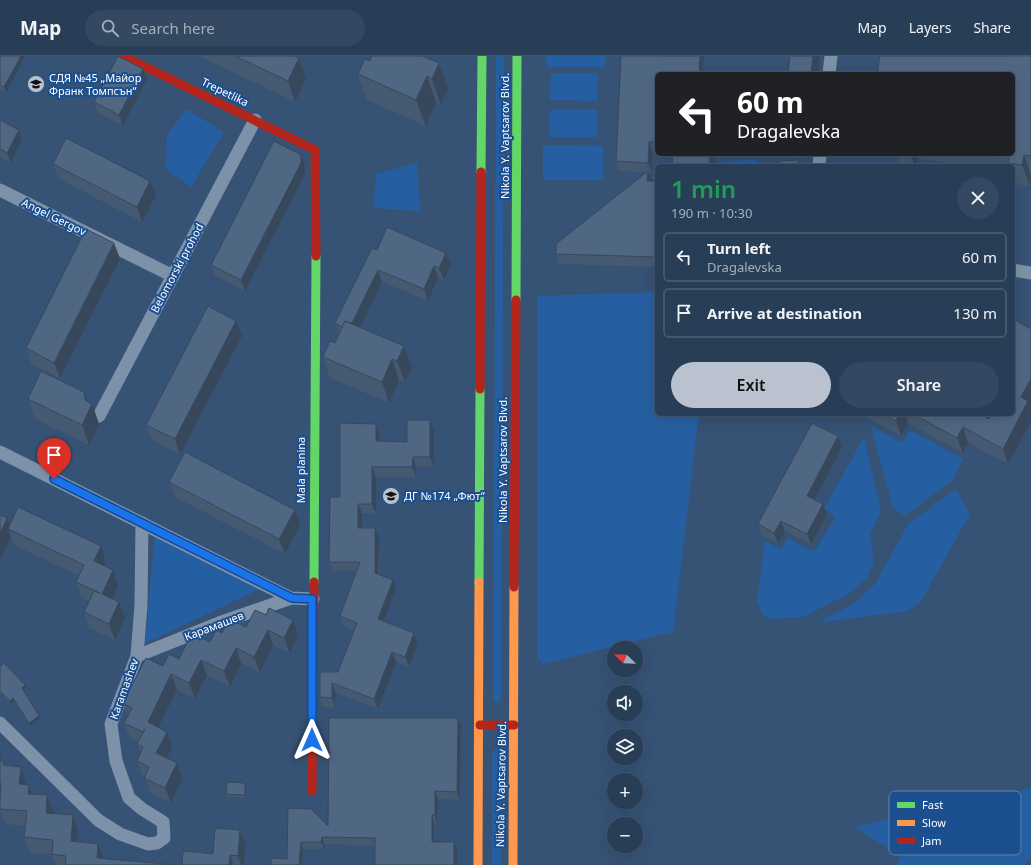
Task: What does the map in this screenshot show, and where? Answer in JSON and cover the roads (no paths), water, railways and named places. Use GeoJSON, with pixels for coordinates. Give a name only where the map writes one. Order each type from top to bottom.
{"type":"FeatureCollection","features":[{"type":"Feature","properties":{"kind":"main road","name":"Trepetlika"},"geometry":{"type":"LineString","coordinates":[[124,56],[315,150]]}},
{"type":"Feature","properties":{"kind":"main road","name":"Nikola Y. Vaptsarov Blvd."},"geometry":{"type":"LineString","coordinates":[[478,865],[480,725],[482,56]]}},
{"type":"Feature","properties":{"kind":"main road","name":"Nikola Y. Vaptsarov Blvd."},"geometry":{"type":"LineString","coordinates":[[513,865],[517,56]]}},
{"type":"Feature","properties":{"kind":"main road","name":"Mala planina"},"geometry":{"type":"LineString","coordinates":[[312,791],[312,599],[316,311],[315,150]]}},
{"type":"Feature","properties":{"kind":"main road"},"geometry":{"type":"LineString","coordinates":[[480,725],[514,724]]}},
{"type":"Feature","properties":{"kind":"street"},"geometry":{"type":"LineString","coordinates":[[829,72],[831,56]]}},
{"type":"Feature","properties":{"kind":"street","name":"Belomorski prohod"},"geometry":{"type":"LineString","coordinates":[[99,416],[255,120]]}},
{"type":"Feature","properties":{"kind":"street","name":"Angel Gergov"},"geometry":{"type":"LineString","coordinates":[[0,190],[173,276]]}},
{"type":"Feature","properties":{"kind":"street"},"geometry":{"type":"LineString","coordinates":[[1015,270],[1031,273]]}},
{"type":"Feature","properties":{"kind":"street"},"geometry":{"type":"LineString","coordinates":[[0,452],[292,598],[312,599]]}},
{"type":"Feature","properties":{"kind":"street","name":"Karamashev"},"geometry":{"type":"LineString","coordinates":[[0,723],[98,820],[120,834],[148,844],[157,844],[164,838],[163,822],[142,809],[129,798],[116,761],[111,724],[136,656],[141,604],[142,523]]}},
{"type":"Feature","properties":{"kind":"street","name":"Карамашев"},"geometry":{"type":"LineString","coordinates":[[136,656],[219,623],[292,598]]}},
{"type":"Feature","properties":{"kind":"place","name":"СДЯ №45 „Майор Франк Томпсън“"},"geometry":{"type":"Point","coordinates":[36,84]}},
{"type":"Feature","properties":{"kind":"place","name":"ДГ №174 „Фют“"},"geometry":{"type":"Point","coordinates":[391,496]}}]}
